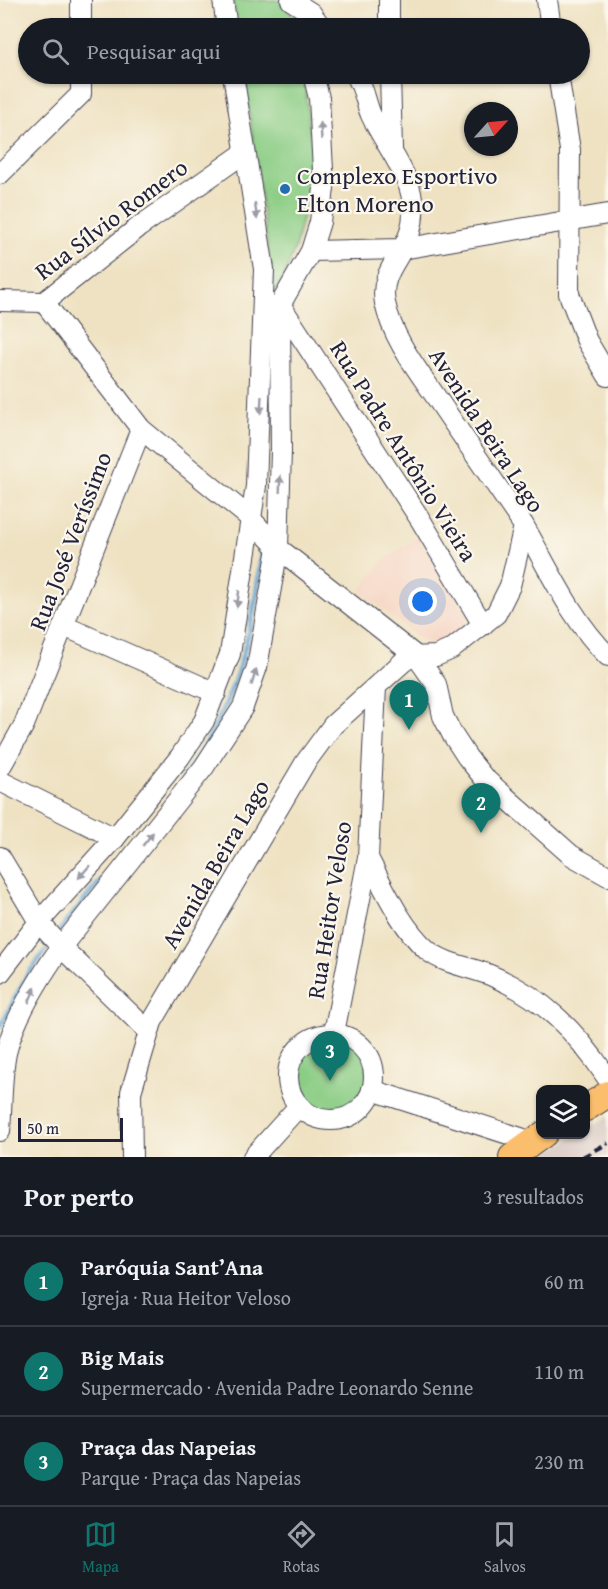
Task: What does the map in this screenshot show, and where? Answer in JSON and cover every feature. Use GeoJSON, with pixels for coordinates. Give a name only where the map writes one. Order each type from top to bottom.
{"type":"FeatureCollection","features":[{"type":"Feature","properties":{"kind":"main road"},"geometry":{"type":"LineString","coordinates":[[590,1105],[608,1094]]}},
{"type":"Feature","properties":{"kind":"main road"},"geometry":{"type":"LineString","coordinates":[[512,1157],[538,1139]]}},
{"type":"Feature","properties":{"kind":"street"},"geometry":{"type":"LineString","coordinates":[[81,0],[81,18]]}},
{"type":"Feature","properties":{"kind":"street"},"geometry":{"type":"LineString","coordinates":[[223,0],[226,18]]}},
{"type":"Feature","properties":{"kind":"street"},"geometry":{"type":"LineString","coordinates":[[286,0],[301,18]]}},
{"type":"Feature","properties":{"kind":"street"},"geometry":{"type":"LineString","coordinates":[[291,0],[315,18]]}},
{"type":"Feature","properties":{"kind":"street"},"geometry":{"type":"LineString","coordinates":[[389,0],[389,18]]}},
{"type":"Feature","properties":{"kind":"street"},"geometry":{"type":"LineString","coordinates":[[547,0],[550,18]]}},
{"type":"Feature","properties":{"kind":"street"},"geometry":{"type":"LineString","coordinates":[[0,174],[81,94],[81,84]]}},
{"type":"Feature","properties":{"kind":"street"},"geometry":{"type":"LineString","coordinates":[[0,973],[39,922],[115,838],[180,757],[204,721],[230,654],[249,517],[256,486],[264,269],[252,186],[244,153],[235,84]]}},
{"type":"Feature","properties":{"kind":"street"},"geometry":{"type":"LineString","coordinates":[[0,1131],[6,1055],[12,1032],[39,978],[204,766],[243,707],[257,667],[278,548],[281,451],[280,305],[311,251],[320,222],[324,188],[319,98],[316,84]]}},
{"type":"Feature","properties":{"kind":"street","name":"Avenida Beira Lago"},"geometry":{"type":"LineString","coordinates":[[132,1157],[131,1092],[152,1022],[305,763],[333,725],[403,662],[417,657],[426,658],[444,653],[483,625],[504,603],[524,526],[417,368],[394,328],[385,303],[384,288],[389,267],[402,249],[414,217],[414,201],[411,189],[392,151],[371,115],[362,84]]}},
{"type":"Feature","properties":{"kind":"street"},"geometry":{"type":"LineString","coordinates":[[390,84],[392,151]]}},
{"type":"Feature","properties":{"kind":"street"},"geometry":{"type":"LineString","coordinates":[[560,84],[570,150],[567,267],[569,294],[587,341],[608,376]]}},
{"type":"Feature","properties":{"kind":"street","name":"Rua Sílvio Romero"},"geometry":{"type":"LineString","coordinates":[[0,301],[44,302],[139,227],[244,153]]}},
{"type":"Feature","properties":{"kind":"street"},"geometry":{"type":"LineString","coordinates":[[311,251],[402,249],[608,214]]}},
{"type":"Feature","properties":{"kind":"street"},"geometry":{"type":"LineString","coordinates":[[44,302],[141,429],[249,517],[278,548],[417,657],[436,684],[443,716],[452,734],[484,778],[571,855],[608,876]]}},
{"type":"Feature","properties":{"kind":"street","name":"Rua Padre Antônio Vieira"},"geometry":{"type":"LineString","coordinates":[[280,305],[420,519],[483,625]]}},
{"type":"Feature","properties":{"kind":"street","name":"Rua José Veríssimo"},"geometry":{"type":"LineString","coordinates":[[0,768],[24,724],[141,429]]}},
{"type":"Feature","properties":{"kind":"street"},"geometry":{"type":"LineString","coordinates":[[524,526],[567,600],[597,646],[608,656]]}},
{"type":"Feature","properties":{"kind":"street"},"geometry":{"type":"LineString","coordinates":[[64,626],[216,693]]}},
{"type":"Feature","properties":{"kind":"street","name":"Rua Heitor Veloso"},"geometry":{"type":"LineString","coordinates":[[334,1033],[368,858],[376,687]]}},
{"type":"Feature","properties":{"kind":"street"},"geometry":{"type":"LineString","coordinates":[[0,782],[115,838]]}},
{"type":"Feature","properties":{"kind":"street"},"geometry":{"type":"LineString","coordinates":[[0,857],[39,922],[61,947],[149,1032]]}},
{"type":"Feature","properties":{"kind":"street"},"geometry":{"type":"LineString","coordinates":[[368,858],[411,933],[425,948],[438,957],[491,975],[555,1014],[584,1043],[608,1078]]}},
{"type":"Feature","properties":{"kind":"street"},"geometry":{"type":"LineString","coordinates":[[334,1033],[346,1036],[367,1052],[372,1064],[372,1090],[358,1111],[334,1120],[321,1119],[299,1106],[288,1083],[291,1058],[309,1039],[334,1033]]}},
{"type":"Feature","properties":{"kind":"street"},"geometry":{"type":"LineString","coordinates":[[372,1090],[536,1137]]}},
{"type":"Feature","properties":{"kind":"street"},"geometry":{"type":"LineString","coordinates":[[252,1157],[299,1106]]}},
{"type":"Feature","properties":{"kind":"shaded area"},"geometry":{"type":"Polygon","coordinates":[[[418,537],[466,613],[464,631],[452,640],[431,648],[360,591],[384,560],[418,537]]]}},
{"type":"Feature","properties":{"kind":"shaded area"},"geometry":{"type":"Polygon","coordinates":[[[608,1116],[608,1157],[540,1157],[570,1139],[590,1139],[590,1127],[608,1116]]]}},
{"type":"Feature","properties":{"kind":"green space"},"geometry":{"type":"Polygon","coordinates":[[[233,0],[278,0],[294,18],[236,18],[233,0]]]}},
{"type":"Feature","properties":{"kind":"green space","name":"Complexo Esportivo Elton Moreno"},"geometry":{"type":"Polygon","coordinates":[[[245,84],[305,84],[314,169],[295,249],[272,308],[270,267],[245,84]]]}},
{"type":"Feature","properties":{"kind":"green space"},"geometry":{"type":"Polygon","coordinates":[[[330,1036],[346,1039],[359,1048],[368,1061],[371,1077],[368,1093],[359,1106],[346,1115],[330,1118],[314,1115],[301,1106],[292,1093],[289,1077],[292,1061],[301,1048],[314,1039],[330,1036]]]}},
{"type":"Feature","properties":{"kind":"waterway"},"geometry":{"type":"LineString","coordinates":[[184,777],[216,725],[239,669],[253,611],[261,550]]}},
{"type":"Feature","properties":{"kind":"waterway"},"geometry":{"type":"LineString","coordinates":[[59,931],[115,863]]}},
{"type":"Feature","properties":{"kind":"waterway"},"geometry":{"type":"LineString","coordinates":[[0,1027],[26,977],[45,951]]}},
{"type":"Feature","properties":{"kind":"railway"},"geometry":{"type":"LineString","coordinates":[[583,1157],[608,1143]]}},
{"type":"Feature","properties":{"kind":"place","name":"Complexo Esportivo Elton Moreno"},"geometry":{"type":"Point","coordinates":[285,189]}},
{"type":"Feature","properties":{"kind":"place","name":"Paróquia Sant’Ana"},"geometry":{"type":"Point","coordinates":[409,730]}},
{"type":"Feature","properties":{"kind":"place","name":"Big Mais"},"geometry":{"type":"Point","coordinates":[481,833]}},
{"type":"Feature","properties":{"kind":"place","name":"Praça das Napeias"},"geometry":{"type":"Point","coordinates":[330,1081]}}]}
